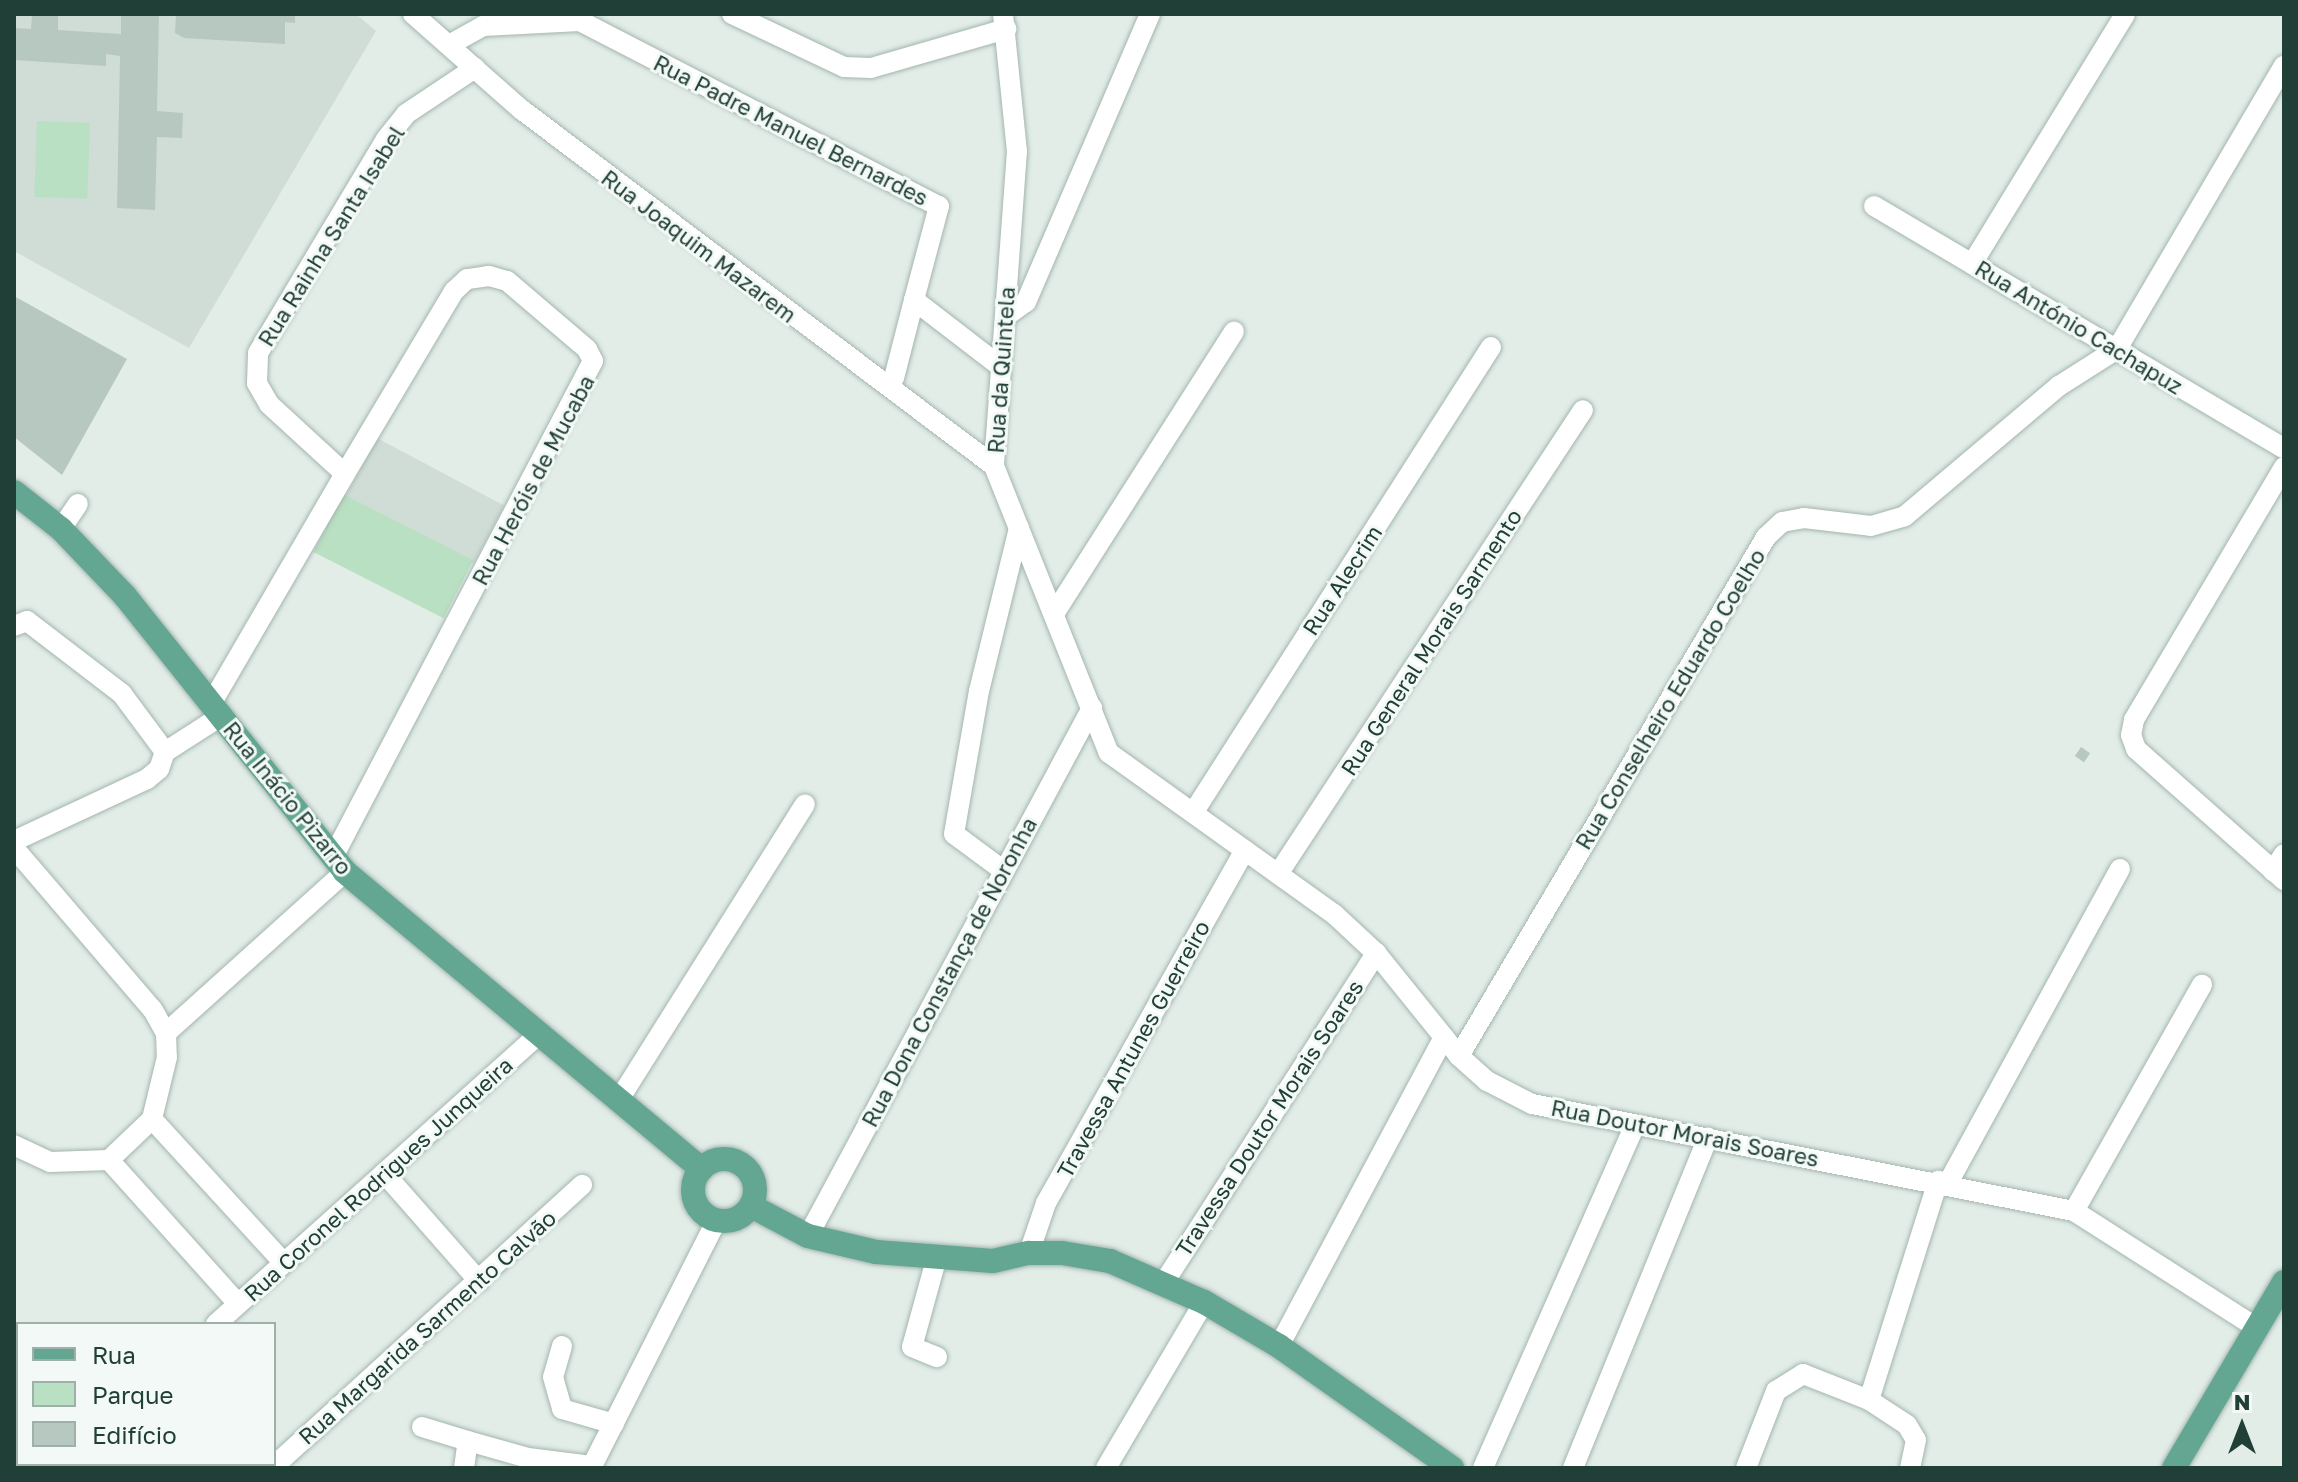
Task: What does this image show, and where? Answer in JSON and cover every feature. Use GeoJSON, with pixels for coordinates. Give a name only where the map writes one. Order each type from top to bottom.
{"type":"FeatureCollection","features":[{"type":"Feature","properties":{"kind":"main road","name":"Rua Inácio Pizarro"},"geometry":{"type":"LineString","coordinates":[[14,492],[61,529],[125,596],[339,865],[701,1169]]}},
{"type":"Feature","properties":{"kind":"main road"},"geometry":{"type":"LineString","coordinates":[[726,1159],[743,1165],[754,1179],[751,1206],[736,1219],[717,1220],[701,1211],[693,1195],[701,1169],[726,1159]]}},
{"type":"Feature","properties":{"kind":"main road"},"geometry":{"type":"LineString","coordinates":[[751,1206],[808,1236],[936,1260],[993,1261],[1029,1253],[1110,1261],[1204,1302],[1279,1346],[1452,1468]]}},
{"type":"Feature","properties":{"kind":"main road"},"geometry":{"type":"LineString","coordinates":[[2174,1468],[2284,1282]]}},
{"type":"Feature","properties":{"kind":"street","name":"Rua Joaquim Mazarem"},"geometry":{"type":"LineString","coordinates":[[413,14],[475,68],[694,242],[994,466]]}},
{"type":"Feature","properties":{"kind":"street"},"geometry":{"type":"LineString","coordinates":[[732,14],[844,67],[871,68],[1004,22]]}},
{"type":"Feature","properties":{"kind":"street"},"geometry":{"type":"LineString","coordinates":[[1005,317],[1026,302],[1150,14]]}},
{"type":"Feature","properties":{"kind":"street"},"geometry":{"type":"LineString","coordinates":[[1972,264],[2125,14]]}},
{"type":"Feature","properties":{"kind":"street","name":"Rua Padre Manuel Bernardes"},"geometry":{"type":"LineString","coordinates":[[449,45],[483,26],[580,21],[939,206],[914,300]]}},
{"type":"Feature","properties":{"kind":"street","name":"Rua da Quintela"},"geometry":{"type":"LineString","coordinates":[[1004,22],[1017,151],[994,466],[1092,708]]}},
{"type":"Feature","properties":{"kind":"street"},"geometry":{"type":"LineString","coordinates":[[2117,349],[2284,65]]}},
{"type":"Feature","properties":{"kind":"street","name":"Rua Rainha Santa Isabel"},"geometry":{"type":"LineString","coordinates":[[345,474],[269,404],[257,383],[258,353],[386,139],[406,114],[475,68]]}},
{"type":"Feature","properties":{"kind":"street","name":"Rua António Cachapuz"},"geometry":{"type":"LineString","coordinates":[[1874,206],[2284,448]]}},
{"type":"Feature","properties":{"kind":"street","name":"Rua Heróis de Mucaba"},"geometry":{"type":"LineString","coordinates":[[339,865],[593,361],[587,349],[507,281],[489,276],[467,279],[454,291],[345,474]]}},
{"type":"Feature","properties":{"kind":"street"},"geometry":{"type":"LineString","coordinates":[[894,378],[914,300],[1001,367]]}},
{"type":"Feature","properties":{"kind":"street"},"geometry":{"type":"LineString","coordinates":[[1054,614],[1234,331]]}},
{"type":"Feature","properties":{"kind":"street","name":"Rua Alecrim"},"geometry":{"type":"LineString","coordinates":[[1193,813],[1491,347]]}},
{"type":"Feature","properties":{"kind":"street","name":"Rua Conselheiro Eduardo Coelho"},"geometry":{"type":"LineString","coordinates":[[1459,1056],[1766,537],[1782,522],[1804,518],[1871,526],[1905,516],[2047,395],[2117,349]]}},
{"type":"Feature","properties":{"kind":"street","name":"Rua General Morais Sarmento"},"geometry":{"type":"LineString","coordinates":[[1278,874],[1583,410]]}},
{"type":"Feature","properties":{"kind":"street"},"geometry":{"type":"LineString","coordinates":[[2280,868],[2136,749],[2131,735],[2134,720],[2284,467]]}},
{"type":"Feature","properties":{"kind":"street"},"geometry":{"type":"LineString","coordinates":[[14,841],[147,779],[159,769],[165,752],[216,710],[345,474]]}},
{"type":"Feature","properties":{"kind":"street"},"geometry":{"type":"LineString","coordinates":[[61,529],[78,504]]}},
{"type":"Feature","properties":{"kind":"street"},"geometry":{"type":"LineString","coordinates":[[1004,871],[954,834],[979,691],[1019,528]]}},
{"type":"Feature","properties":{"kind":"street"},"geometry":{"type":"LineString","coordinates":[[18,619],[122,694],[165,752]]}},
{"type":"Feature","properties":{"kind":"street","name":"Rua Doutor Morais Soares"},"geometry":{"type":"LineString","coordinates":[[1092,708],[1109,753],[1278,874],[1376,953],[1459,1056],[1487,1081],[1532,1104],[1634,1128],[1708,1138],[1943,1182],[2074,1211],[2257,1328]]}},
{"type":"Feature","properties":{"kind":"street","name":"Rua Dona Constança de Noronha"},"geometry":{"type":"LineString","coordinates":[[808,1236],[1092,708]]}},
{"type":"Feature","properties":{"kind":"street"},"geometry":{"type":"LineString","coordinates":[[620,1098],[805,804]]}},
{"type":"Feature","properties":{"kind":"street"},"geometry":{"type":"LineString","coordinates":[[14,848],[153,1010],[166,1033],[163,1092],[152,1119],[109,1160],[77,1164],[22,1151],[14,1172]]}},
{"type":"Feature","properties":{"kind":"street","name":"Travessa Antunes Guerreiro"},"geometry":{"type":"LineString","coordinates":[[1029,1253],[1046,1203],[1245,850]]}},
{"type":"Feature","properties":{"kind":"street"},"geometry":{"type":"LineString","coordinates":[[166,1033],[339,865]]}},
{"type":"Feature","properties":{"kind":"street"},"geometry":{"type":"LineString","coordinates":[[1869,1400],[1943,1182],[2120,869]]}},
{"type":"Feature","properties":{"kind":"street","name":"Travessa Doutor Morais Soares"},"geometry":{"type":"LineString","coordinates":[[1163,1284],[1376,953]]}},
{"type":"Feature","properties":{"kind":"street"},"geometry":{"type":"LineString","coordinates":[[2074,1211],[2202,985]]}},
{"type":"Feature","properties":{"kind":"street","name":"Rua Coronel Rodrigues Junqueira"},"geometry":{"type":"LineString","coordinates":[[218,1322],[539,1034]]}},
{"type":"Feature","properties":{"kind":"street"},"geometry":{"type":"LineString","coordinates":[[1279,1346],[1444,1037]]}},
{"type":"Feature","properties":{"kind":"street"},"geometry":{"type":"LineString","coordinates":[[152,1119],[284,1263]]}},
{"type":"Feature","properties":{"kind":"street"},"geometry":{"type":"LineString","coordinates":[[1483,1468],[1634,1128]]}},
{"type":"Feature","properties":{"kind":"street"},"geometry":{"type":"LineString","coordinates":[[1573,1468],[1708,1138]]}},
{"type":"Feature","properties":{"kind":"street"},"geometry":{"type":"LineString","coordinates":[[109,1160],[238,1304]]}},
{"type":"Feature","properties":{"kind":"street"},"geometry":{"type":"LineString","coordinates":[[384,1173],[479,1281]]}},
{"type":"Feature","properties":{"kind":"street","name":"Rua Margarida Sarmento Calvão"},"geometry":{"type":"LineString","coordinates":[[276,1464],[582,1185]]}},
{"type":"Feature","properties":{"kind":"street"},"geometry":{"type":"LineString","coordinates":[[422,1427],[526,1463],[592,1467],[717,1220]]}},
{"type":"Feature","properties":{"kind":"street"},"geometry":{"type":"LineString","coordinates":[[936,1260],[912,1347],[937,1357]]}},
{"type":"Feature","properties":{"kind":"street"},"geometry":{"type":"LineString","coordinates":[[1106,1468],[1204,1302]]}},
{"type":"Feature","properties":{"kind":"street"},"geometry":{"type":"LineString","coordinates":[[562,1346],[553,1377],[562,1409],[614,1424]]}},
{"type":"Feature","properties":{"kind":"street"},"geometry":{"type":"LineString","coordinates":[[1746,1468],[1776,1391],[1788,1379],[1819,1376],[1869,1400],[1912,1432],[1916,1456],[1910,1468]]}},
{"type":"Feature","properties":{"kind":"street"},"geometry":{"type":"LineString","coordinates":[[464,1468],[468,1441]]}},
{"type":"Feature","properties":{"kind":"shaded area"},"geometry":{"type":"Polygon","coordinates":[[[14,14],[356,14],[376,31],[189,348],[14,251],[14,14]]]}},
{"type":"Feature","properties":{"kind":"shaded area"},"geometry":{"type":"Polygon","coordinates":[[[377,438],[504,506],[473,564],[346,496],[377,438]]]}},
{"type":"Feature","properties":{"kind":"green space"},"geometry":{"type":"Polygon","coordinates":[[[37,121],[90,123],[87,199],[34,197],[37,121]]]}},
{"type":"Feature","properties":{"kind":"green space"},"geometry":{"type":"Polygon","coordinates":[[[343,494],[473,560],[444,618],[313,552],[343,494]]]}},
{"type":"Feature","properties":{"kind":"building"},"geometry":{"type":"Polygon","coordinates":[[[32,14],[58,14],[58,30],[121,34],[121,14],[159,14],[157,111],[183,113],[182,138],[157,137],[155,210],[117,208],[120,56],[106,54],[106,66],[14,60],[14,28],[31,29],[32,14]]]}},
{"type":"Feature","properties":{"kind":"building"},"geometry":{"type":"Polygon","coordinates":[[[176,14],[295,14],[295,23],[285,22],[285,44],[184,38],[175,33],[176,14]]]}},
{"type":"Feature","properties":{"kind":"building"},"geometry":{"type":"Polygon","coordinates":[[[14,296],[127,359],[62,475],[14,437],[14,296]]]}},
{"type":"Feature","properties":{"kind":"building"},"geometry":{"type":"Polygon","coordinates":[[[2081,747],[2090,753],[2084,762],[2075,756],[2081,747]]]}}]}
